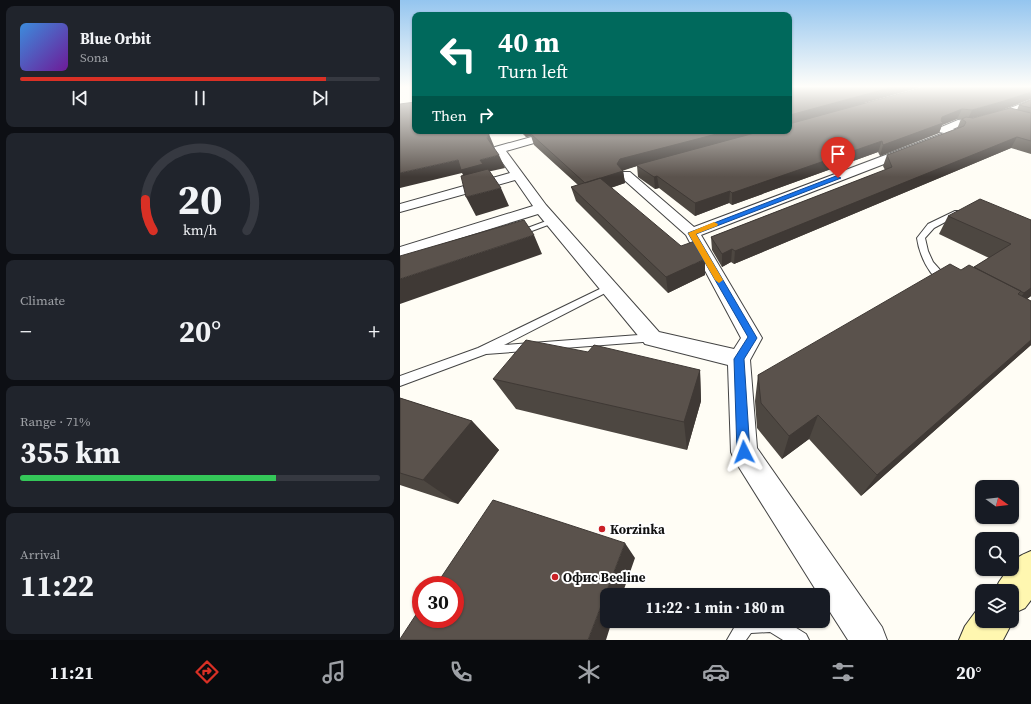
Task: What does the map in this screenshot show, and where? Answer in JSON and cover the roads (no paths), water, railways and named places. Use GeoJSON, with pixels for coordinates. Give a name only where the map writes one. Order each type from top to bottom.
{"type":"FeatureCollection","features":[{"type":"Feature","properties":{"kind":"street"},"geometry":{"type":"LineString","coordinates":[[692,233],[955,134],[943,130],[961,122],[968,124],[998,117]]}},
{"type":"Feature","properties":{"kind":"street"},"geometry":{"type":"LineString","coordinates":[[554,134],[499,149],[552,222],[652,338],[739,359]]}},
{"type":"Feature","properties":{"kind":"street"},"geometry":{"type":"LineString","coordinates":[[641,171],[626,175],[692,233],[752,338],[739,359],[744,452],[869,640]]}},
{"type":"Feature","properties":{"kind":"street"},"geometry":{"type":"LineString","coordinates":[[400,208],[518,175]]}},
{"type":"Feature","properties":{"kind":"street"},"geometry":{"type":"LineString","coordinates":[[400,252],[541,208]]}},
{"type":"Feature","properties":{"kind":"street"},"geometry":{"type":"LineString","coordinates":[[1019,585],[1031,569]]}},
{"type":"Feature","properties":{"kind":"street"},"geometry":{"type":"LineString","coordinates":[[979,640],[988,628]]}},
{"type":"Feature","properties":{"kind":"lane"},"geometry":{"type":"LineString","coordinates":[[952,285],[932,270],[925,259],[921,238],[931,226],[965,210]]}},
{"type":"Feature","properties":{"kind":"lane"},"geometry":{"type":"LineString","coordinates":[[506,237],[552,222]]}},
{"type":"Feature","properties":{"kind":"lane"},"geometry":{"type":"LineString","coordinates":[[400,381],[482,351],[608,288]]}},
{"type":"Feature","properties":{"kind":"lane"},"geometry":{"type":"LineString","coordinates":[[482,351],[652,338]]}},
{"type":"Feature","properties":{"kind":"lane"},"geometry":{"type":"LineString","coordinates":[[736,640],[746,624],[772,623],[800,640]]}},
{"type":"Feature","properties":{"kind":"place","name":"Korzinka"},"geometry":{"type":"Point","coordinates":[602,529]}},
{"type":"Feature","properties":{"kind":"place","name":"Офис Beeline"},"geometry":{"type":"Point","coordinates":[555,577]}}]}
